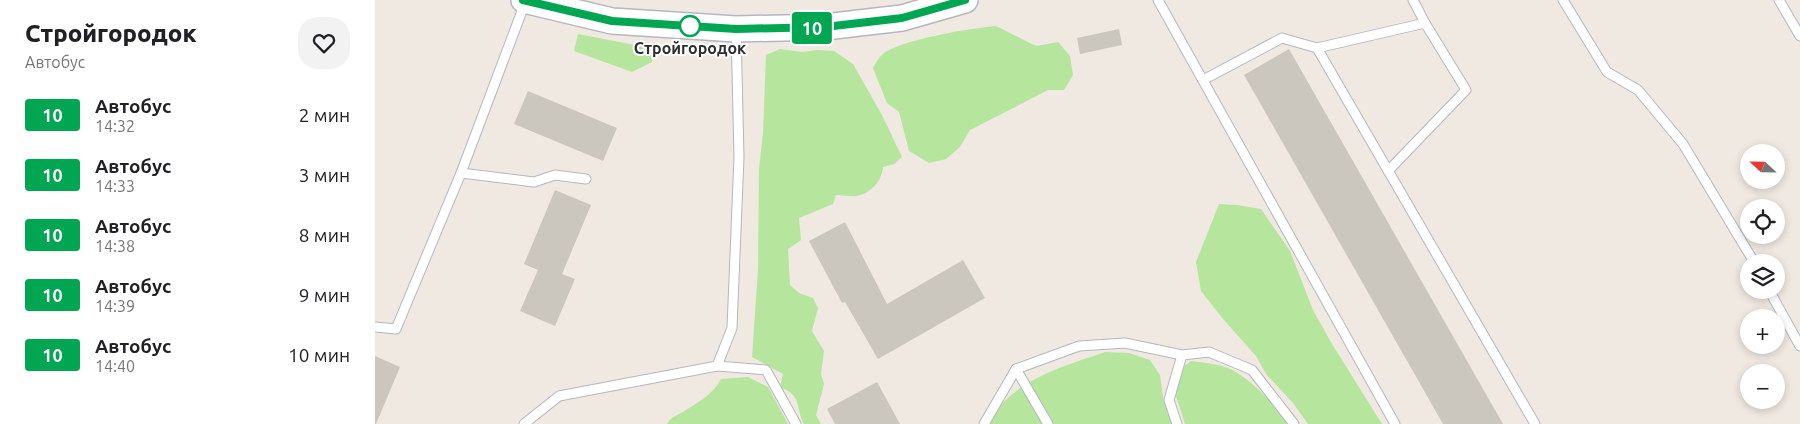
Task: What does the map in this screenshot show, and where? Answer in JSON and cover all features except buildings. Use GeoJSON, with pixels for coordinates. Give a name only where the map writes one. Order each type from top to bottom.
{"type":"FeatureCollection","features":[{"type":"Feature","properties":{"kind":"street"},"geometry":{"type":"LineString","coordinates":[[525,0],[612,21],[736,29],[825,27],[902,18],[965,0]]}},
{"type":"Feature","properties":{"kind":"lane"},"geometry":{"type":"LineString","coordinates":[[375,327],[396,329],[461,173],[525,0]]}},
{"type":"Feature","properties":{"kind":"lane"},"geometry":{"type":"LineString","coordinates":[[1158,0],[1395,424]]}},
{"type":"Feature","properties":{"kind":"lane"},"geometry":{"type":"LineString","coordinates":[[1388,170],[1466,90],[1413,0]]}},
{"type":"Feature","properties":{"kind":"lane"},"geometry":{"type":"LineString","coordinates":[[1563,0],[1607,72],[1638,90],[1683,144],[1749,254]]}},
{"type":"Feature","properties":{"kind":"lane"},"geometry":{"type":"LineString","coordinates":[[1779,0],[1800,36]]}},
{"type":"Feature","properties":{"kind":"lane"},"geometry":{"type":"LineString","coordinates":[[1203,80],[1282,38],[1317,48],[1425,23]]}},
{"type":"Feature","properties":{"kind":"lane"},"geometry":{"type":"LineString","coordinates":[[717,366],[732,328],[739,157],[736,29]]}},
{"type":"Feature","properties":{"kind":"lane"},"geometry":{"type":"LineString","coordinates":[[1317,48],[1535,424]]}},
{"type":"Feature","properties":{"kind":"lane"},"geometry":{"type":"LineString","coordinates":[[461,173],[534,182],[555,176],[586,179]]}},
{"type":"Feature","properties":{"kind":"lane"},"geometry":{"type":"LineString","coordinates":[[1774,299],[1800,346]]}},
{"type":"Feature","properties":{"kind":"lane"},"geometry":{"type":"LineString","coordinates":[[984,424],[1016,369],[1079,346],[1125,343],[1182,356],[1209,352],[1252,370],[1294,424]]}},
{"type":"Feature","properties":{"kind":"lane"},"geometry":{"type":"LineString","coordinates":[[1177,424],[1169,400],[1182,356]]}},
{"type":"Feature","properties":{"kind":"lane"},"geometry":{"type":"LineString","coordinates":[[524,424],[559,396],[717,366],[766,370],[796,424]]}},
{"type":"Feature","properties":{"kind":"lane"},"geometry":{"type":"LineString","coordinates":[[1016,369],[1048,424]]}},
{"type":"Feature","properties":{"kind":"green space"},"geometry":{"type":"Polygon","coordinates":[[[996,26],[1036,46],[1058,42],[1070,56],[1073,75],[1064,90],[1048,90],[970,130],[960,147],[946,159],[929,163],[909,151],[899,112],[887,103],[873,68],[882,55],[903,44],[954,32],[996,26]]]}},
{"type":"Feature","properties":{"kind":"green space"},"geometry":{"type":"Polygon","coordinates":[[[578,34],[650,48],[652,62],[632,72],[574,51],[578,34]]]}},
{"type":"Feature","properties":{"kind":"green space"},"geometry":{"type":"Polygon","coordinates":[[[780,49],[802,52],[834,51],[853,64],[882,115],[902,157],[894,164],[883,167],[878,182],[867,192],[857,196],[836,195],[833,204],[799,218],[801,240],[788,249],[790,285],[799,293],[813,298],[818,308],[812,331],[824,351],[821,374],[824,384],[816,415],[821,424],[804,424],[795,398],[780,387],[783,374],[752,357],[758,269],[759,169],[763,133],[766,55],[780,49]]]}},
{"type":"Feature","properties":{"kind":"green space"},"geometry":{"type":"Polygon","coordinates":[[[1219,204],[1261,209],[1290,251],[1313,310],[1382,424],[1308,424],[1293,403],[1266,374],[1256,356],[1201,291],[1196,262],[1219,204]]]}},
{"type":"Feature","properties":{"kind":"green space"},"geometry":{"type":"Polygon","coordinates":[[[1105,352],[1129,353],[1150,360],[1160,375],[1163,397],[1173,424],[988,424],[1010,396],[1024,386],[1055,370],[1105,352]]]}},
{"type":"Feature","properties":{"kind":"green space"},"geometry":{"type":"Polygon","coordinates":[[[1191,361],[1231,369],[1244,377],[1258,389],[1289,424],[1185,424],[1175,393],[1176,372],[1191,361]]]}},
{"type":"Feature","properties":{"kind":"green space"},"geometry":{"type":"Polygon","coordinates":[[[748,377],[768,387],[788,424],[667,424],[673,417],[706,397],[721,379],[748,377]]]}},
{"type":"Feature","properties":{"kind":"bus line","name":"10"},"geometry":{"type":"LineString","coordinates":[[523,0],[612,21],[736,29],[825,27],[902,18],[965,0]]}},
{"type":"Feature","properties":{"kind":"place","name":"Стройгородок"},"geometry":{"type":"Point","coordinates":[690,26]}}]}
